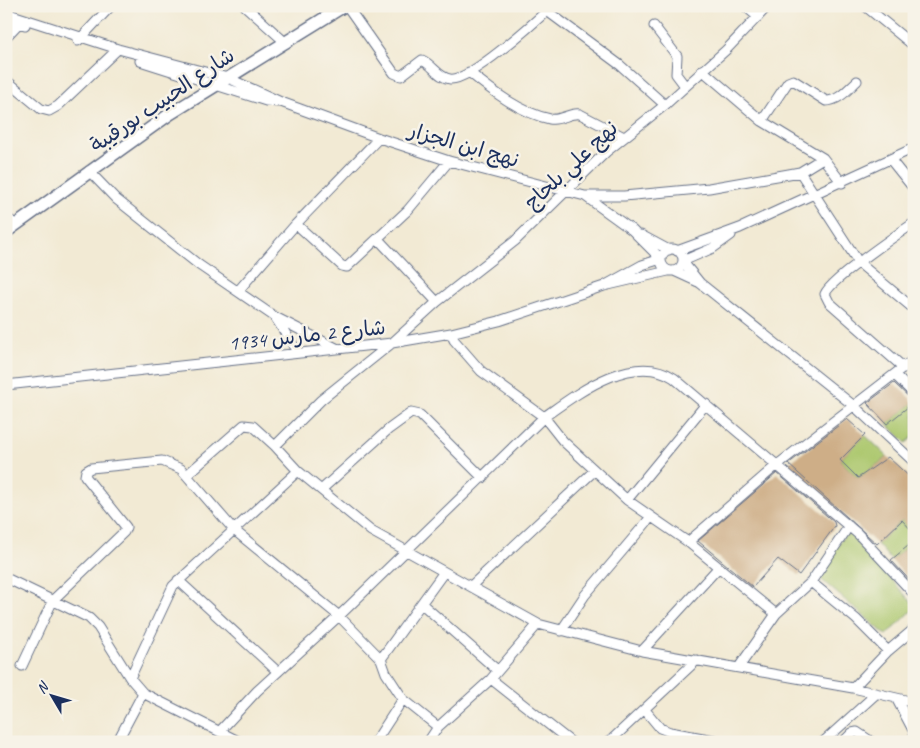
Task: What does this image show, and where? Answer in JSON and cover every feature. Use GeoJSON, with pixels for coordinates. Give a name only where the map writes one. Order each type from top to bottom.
{"type":"FeatureCollection","features":[{"type":"Feature","properties":{"kind":"main road","name":"شارع الحبيب بورقيبة"},"geometry":{"type":"LineString","coordinates":[[11,229],[89,171],[214,85],[345,6]]}},
{"type":"Feature","properties":{"kind":"street"},"geometry":{"type":"LineString","coordinates":[[80,39],[111,6]]}},
{"type":"Feature","properties":{"kind":"street"},"geometry":{"type":"LineString","coordinates":[[245,6],[286,42]]}},
{"type":"Feature","properties":{"kind":"street"},"geometry":{"type":"LineString","coordinates":[[345,6],[391,71],[397,76],[401,76],[422,60],[444,78],[450,80],[457,79],[469,72],[514,40],[550,9],[620,65],[665,105]]}},
{"type":"Feature","properties":{"kind":"street"},"geometry":{"type":"LineString","coordinates":[[745,6],[758,17]]}},
{"type":"Feature","properties":{"kind":"street","name":"نهج علي بلحاج"},"geometry":{"type":"LineString","coordinates":[[276,446],[321,400],[392,343],[437,302],[515,241],[606,152],[665,105],[768,6]]}},
{"type":"Feature","properties":{"kind":"street"},"geometry":{"type":"LineString","coordinates":[[864,6],[914,46]]}},
{"type":"Feature","properties":{"kind":"street","name":"نهج ابن الجزار"},"geometry":{"type":"LineString","coordinates":[[6,12],[21,21]]}},
{"type":"Feature","properties":{"kind":"street","name":"نهج ابن الجزار"},"geometry":{"type":"LineString","coordinates":[[6,19],[21,21],[80,39],[266,102],[281,102]]}},
{"type":"Feature","properties":{"kind":"street"},"geometry":{"type":"LineString","coordinates":[[6,37],[21,21]]}},
{"type":"Feature","properties":{"kind":"street"},"geometry":{"type":"LineString","coordinates":[[654,26],[677,56],[676,74],[685,86]]}},
{"type":"Feature","properties":{"kind":"street"},"geometry":{"type":"LineString","coordinates":[[6,80],[41,109],[49,111],[58,106],[116,51]]}},
{"type":"Feature","properties":{"kind":"street","name":"نهج ابن الجزار"},"geometry":{"type":"LineString","coordinates":[[116,51],[228,78],[281,102],[378,138],[449,161],[586,196],[632,230]]}},
{"type":"Feature","properties":{"kind":"street"},"geometry":{"type":"LineString","coordinates":[[702,70],[762,121],[823,158],[842,183]]}},
{"type":"Feature","properties":{"kind":"street"},"geometry":{"type":"LineString","coordinates":[[469,72],[488,87],[517,105],[539,115],[558,119],[576,113],[580,114],[624,137]]}},
{"type":"Feature","properties":{"kind":"street"},"geometry":{"type":"LineString","coordinates":[[762,121],[788,82],[793,80],[826,101],[831,101],[837,99],[856,80]]}},
{"type":"Feature","properties":{"kind":"street"},"geometry":{"type":"LineString","coordinates":[[238,292],[296,224],[378,138]]}},
{"type":"Feature","properties":{"kind":"street"},"geometry":{"type":"LineString","coordinates":[[661,259],[664,253],[740,228],[842,183],[914,148]]}},
{"type":"Feature","properties":{"kind":"street"},"geometry":{"type":"LineString","coordinates":[[586,196],[624,196],[709,188],[800,172],[823,158]]}},
{"type":"Feature","properties":{"kind":"street"},"geometry":{"type":"LineString","coordinates":[[890,159],[914,189]]}},
{"type":"Feature","properties":{"kind":"street"},"geometry":{"type":"LineString","coordinates":[[296,224],[344,268],[350,266],[379,240],[422,195],[449,161]]}},
{"type":"Feature","properties":{"kind":"street"},"geometry":{"type":"LineString","coordinates":[[89,171],[130,211],[199,265],[275,317],[338,350]]}},
{"type":"Feature","properties":{"kind":"street"},"geometry":{"type":"LineString","coordinates":[[800,172],[859,263],[914,309]]}},
{"type":"Feature","properties":{"kind":"street"},"geometry":{"type":"LineString","coordinates":[[6,217],[11,229]]}},
{"type":"Feature","properties":{"kind":"street"},"geometry":{"type":"LineString","coordinates":[[904,368],[826,300],[826,290],[914,223]]}},
{"type":"Feature","properties":{"kind":"street"},"geometry":{"type":"LineString","coordinates":[[671,271],[680,268],[683,262],[713,248],[740,228]]}},
{"type":"Feature","properties":{"kind":"street"},"geometry":{"type":"LineString","coordinates":[[632,230],[673,250],[700,284],[854,406],[914,462]]}},
{"type":"Feature","properties":{"kind":"street"},"geometry":{"type":"LineString","coordinates":[[632,230],[661,259],[663,266],[700,284]]}},
{"type":"Feature","properties":{"kind":"street"},"geometry":{"type":"LineString","coordinates":[[379,240],[437,302]]}},
{"type":"Feature","properties":{"kind":"street","name":"شارع 2 مارس 1934"},"geometry":{"type":"LineString","coordinates":[[604,286],[642,265],[661,259]]}},
{"type":"Feature","properties":{"kind":"street","name":"شارع 2 مارس 1934"},"geometry":{"type":"LineString","coordinates":[[6,386],[338,350],[451,333],[499,321],[604,286],[671,271]]}},
{"type":"Feature","properties":{"kind":"street"},"geometry":{"type":"LineString","coordinates":[[275,317],[298,353]]}},
{"type":"Feature","properties":{"kind":"street"},"geometry":{"type":"LineString","coordinates":[[451,333],[454,340],[481,371],[544,417],[563,442],[627,500],[688,542],[776,614]]}},
{"type":"Feature","properties":{"kind":"street"},"geometry":{"type":"LineString","coordinates":[[688,542],[777,465],[914,359]]}},
{"type":"Feature","properties":{"kind":"street"},"geometry":{"type":"LineString","coordinates":[[220,731],[278,672],[483,478],[544,417],[575,394],[592,385],[634,370],[647,368],[666,372],[706,404],[849,526],[914,594]]}},
{"type":"Feature","properties":{"kind":"street"},"geometry":{"type":"LineString","coordinates":[[895,375],[914,394]]}},
{"type":"Feature","properties":{"kind":"street"},"geometry":{"type":"LineString","coordinates":[[627,500],[706,404]]}},
{"type":"Feature","properties":{"kind":"street"},"geometry":{"type":"LineString","coordinates":[[321,490],[389,429],[411,413],[420,415],[483,478]]}},
{"type":"Feature","properties":{"kind":"street"},"geometry":{"type":"LineString","coordinates":[[188,474],[244,425],[253,426],[276,446],[298,471],[371,531],[538,624],[642,651],[854,688],[914,702]]}},
{"type":"Feature","properties":{"kind":"street"},"geometry":{"type":"LineString","coordinates":[[22,666],[53,600],[124,532],[126,527],[85,476],[86,471],[91,468],[162,460],[188,474],[234,530],[339,616],[381,659],[386,673],[403,699],[438,727]]}},
{"type":"Feature","properties":{"kind":"street"},"geometry":{"type":"LineString","coordinates":[[130,678],[168,593],[178,580],[298,471]]}},
{"type":"Feature","properties":{"kind":"street"},"geometry":{"type":"LineString","coordinates":[[471,586],[594,471]]}},
{"type":"Feature","properties":{"kind":"street"},"geometry":{"type":"LineString","coordinates":[[561,631],[585,595],[651,517]]}},
{"type":"Feature","properties":{"kind":"street"},"geometry":{"type":"LineString","coordinates":[[739,667],[776,614],[812,582],[849,526]]}},
{"type":"Feature","properties":{"kind":"street"},"geometry":{"type":"LineString","coordinates":[[642,651],[718,568]]}},
{"type":"Feature","properties":{"kind":"street"},"geometry":{"type":"LineString","coordinates":[[381,659],[444,572]]}},
{"type":"Feature","properties":{"kind":"street"},"geometry":{"type":"LineString","coordinates":[[6,578],[89,618],[107,640],[130,678],[143,693],[240,742]]}},
{"type":"Feature","properties":{"kind":"street"},"geometry":{"type":"LineString","coordinates":[[178,580],[278,672]]}},
{"type":"Feature","properties":{"kind":"street"},"geometry":{"type":"LineString","coordinates":[[812,582],[856,619],[888,651]]}},
{"type":"Feature","properties":{"kind":"street"},"geometry":{"type":"LineString","coordinates":[[422,604],[497,670]]}},
{"type":"Feature","properties":{"kind":"street"},"geometry":{"type":"LineString","coordinates":[[428,742],[438,727],[491,679],[538,624]]}},
{"type":"Feature","properties":{"kind":"street"},"geometry":{"type":"LineString","coordinates":[[854,688],[888,651],[914,629]]}},
{"type":"Feature","properties":{"kind":"street"},"geometry":{"type":"LineString","coordinates":[[609,742],[697,660]]}},
{"type":"Feature","properties":{"kind":"street"},"geometry":{"type":"LineString","coordinates":[[491,679],[571,742]]}},
{"type":"Feature","properties":{"kind":"street"},"geometry":{"type":"LineString","coordinates":[[117,742],[143,693]]}},
{"type":"Feature","properties":{"kind":"street"},"geometry":{"type":"LineString","coordinates":[[823,742],[876,694]]}},
{"type":"Feature","properties":{"kind":"street"},"geometry":{"type":"LineString","coordinates":[[896,698],[914,732]]}},
{"type":"Feature","properties":{"kind":"street"},"geometry":{"type":"LineString","coordinates":[[375,742],[403,699]]}},
{"type":"Feature","properties":{"kind":"street"},"geometry":{"type":"LineString","coordinates":[[645,710],[660,728],[725,742]]}},
{"type":"Feature","properties":{"kind":"street"},"geometry":{"type":"LineString","coordinates":[[843,742],[852,733],[857,732],[872,742]]}},
{"type":"Feature","properties":{"kind":"green space"},"geometry":{"type":"Polygon","coordinates":[[[914,402],[914,436],[906,443],[887,424],[914,402]]]}},
{"type":"Feature","properties":{"kind":"green space"},"geometry":{"type":"Polygon","coordinates":[[[865,435],[888,457],[858,478],[840,460],[865,435]]]}},
{"type":"Feature","properties":{"kind":"green space"},"geometry":{"type":"Polygon","coordinates":[[[902,520],[914,533],[914,541],[891,560],[877,544],[902,520]]]}},
{"type":"Feature","properties":{"kind":"green space"},"geometry":{"type":"Polygon","coordinates":[[[848,530],[914,605],[914,609],[886,635],[817,576],[848,530]]]}},
{"type":"Feature","properties":{"kind":"building"},"geometry":{"type":"Polygon","coordinates":[[[894,383],[914,402],[887,424],[867,403],[894,383]]]}},
{"type":"Feature","properties":{"kind":"building"},"geometry":{"type":"Polygon","coordinates":[[[847,419],[865,435],[840,460],[858,478],[888,457],[914,481],[914,533],[902,520],[877,544],[788,464],[847,419]]]}},
{"type":"Feature","properties":{"kind":"building"},"geometry":{"type":"Polygon","coordinates":[[[777,473],[834,522],[835,526],[799,575],[778,559],[753,587],[698,541],[777,473]]]}},
{"type":"Feature","properties":{"kind":"building"},"geometry":{"type":"Polygon","coordinates":[[[914,541],[914,585],[891,560],[914,541]]]}}]}
